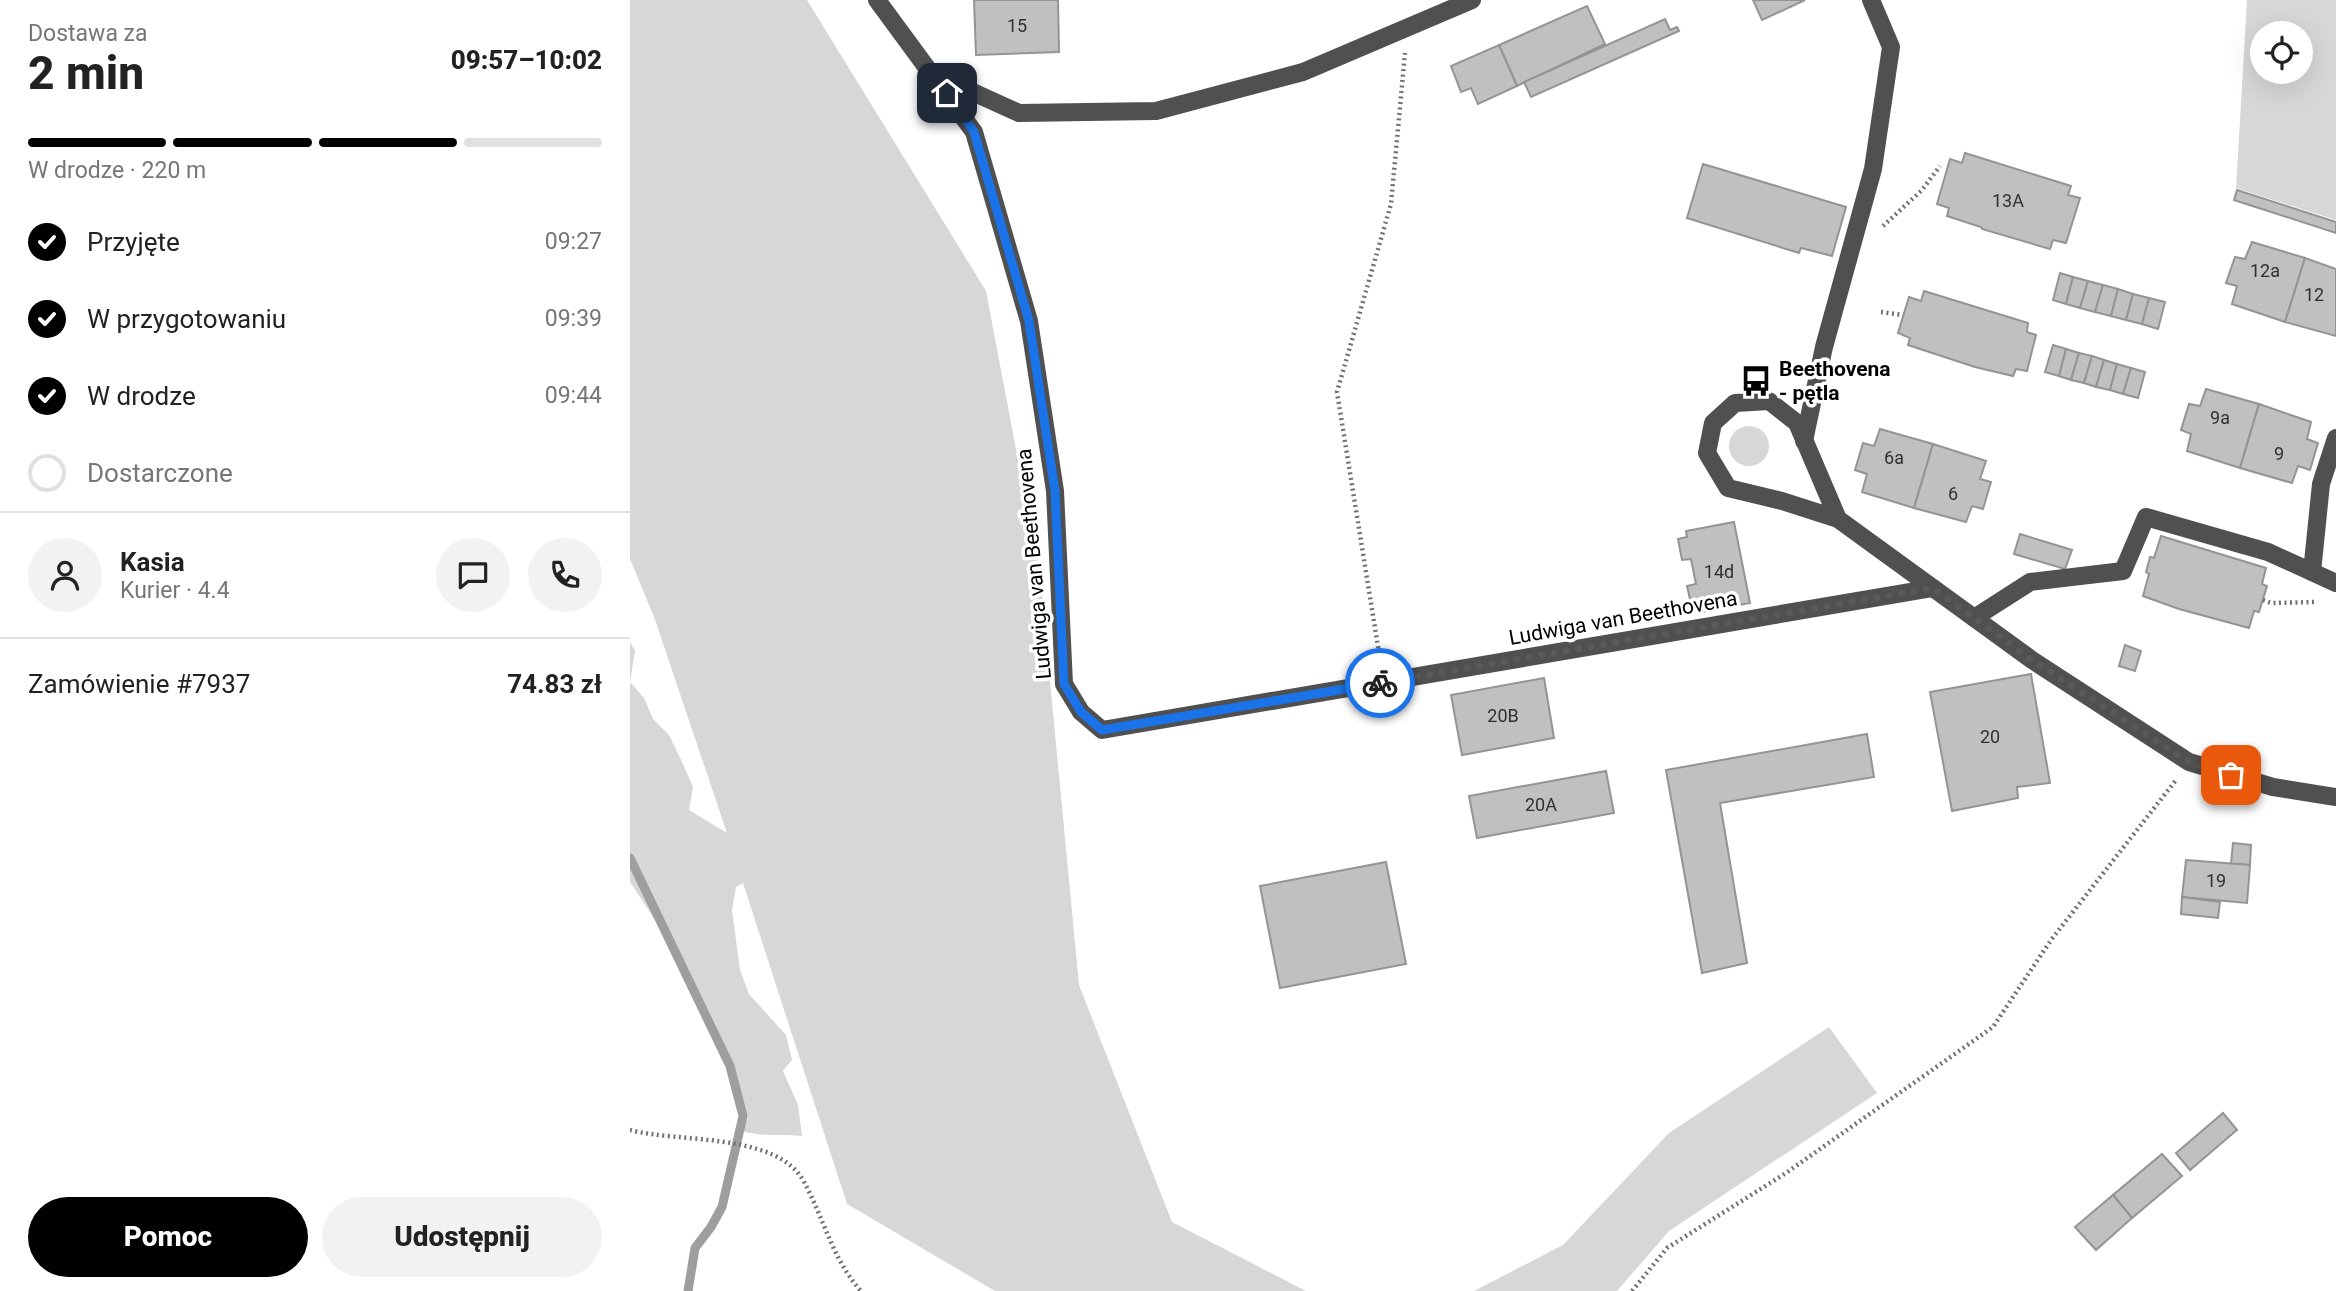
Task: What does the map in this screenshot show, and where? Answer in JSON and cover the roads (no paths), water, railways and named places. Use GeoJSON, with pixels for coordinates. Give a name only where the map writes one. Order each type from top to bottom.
{"type":"FeatureCollection","features":[{"type":"Feature","properties":{"kind":"street","name":"Ludwiga van Beethovena"},"geometry":{"type":"LineString","coordinates":[[877,0],[974,132],[1029,321],[1055,491],[1064,684],[1081,712],[1102,730],[1933,588]]}},
{"type":"Feature","properties":{"kind":"street"},"geometry":{"type":"LineString","coordinates":[[933,74],[1019,113],[1156,111],[1303,72],[1472,0]]}},
{"type":"Feature","properties":{"kind":"street"},"geometry":{"type":"LineString","coordinates":[[1804,440],[1824,346],[1873,169],[1891,47],[1871,0]]}},
{"type":"Feature","properties":{"kind":"street"},"geometry":{"type":"LineString","coordinates":[[1838,519],[1797,423],[1769,401],[1735,403],[1713,423],[1707,453],[1728,488],[1782,501],[1838,519],[2032,660],[2189,762],[2273,787],[2336,797]]}},
{"type":"Feature","properties":{"kind":"street"},"geometry":{"type":"LineString","coordinates":[[2312,572],[2321,484],[2336,439]]}},
{"type":"Feature","properties":{"kind":"street"},"geometry":{"type":"LineString","coordinates":[[1974,618],[2030,582],[2123,571],[2146,517],[2268,552],[2336,583]]}},
{"type":"Feature","properties":{"kind":"waterway"},"geometry":{"type":"LineString","coordinates":[[630,858],[730,1066],[743,1116],[722,1207],[695,1248],[688,1291]]}},
{"type":"Feature","properties":{"kind":"place","name":"Beethovena - pętla"},"geometry":{"type":"Point","coordinates":[1756,381]}}]}
